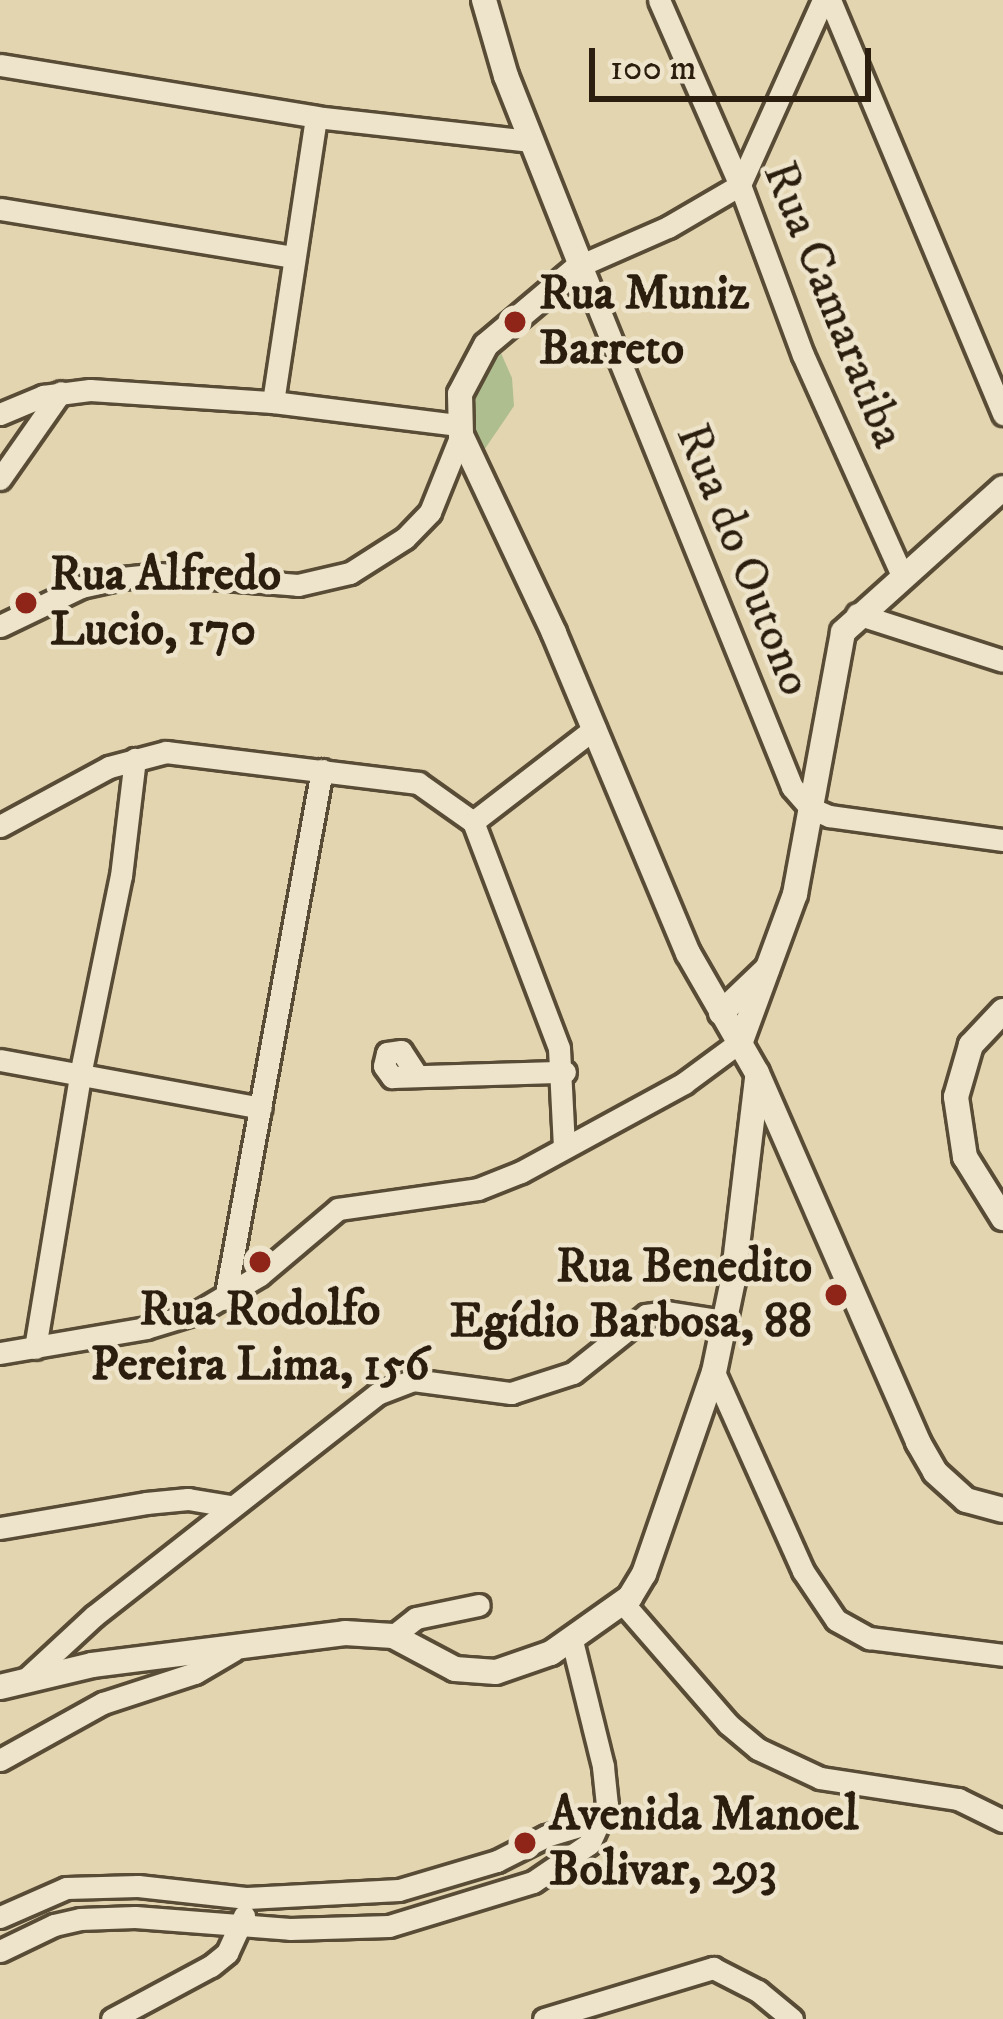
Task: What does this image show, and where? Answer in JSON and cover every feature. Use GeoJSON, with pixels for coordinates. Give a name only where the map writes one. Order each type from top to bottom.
{"type":"FeatureCollection","features":[{"type":"Feature","properties":{"kind":"street","name":"Rua do Outono"},"geometry":{"type":"LineString","coordinates":[[484,0],[530,140],[779,764],[810,808]]}},
{"type":"Feature","properties":{"kind":"street","name":"Rua Camaratiba"},"geometry":{"type":"LineString","coordinates":[[658,0],[740,185],[803,355],[902,575]]}},
{"type":"Feature","properties":{"kind":"street"},"geometry":{"type":"LineString","coordinates":[[0,626],[81,587],[122,578],[159,574],[298,585],[350,573],[405,538],[430,512],[459,430],[460,394],[486,345],[581,265],[668,227],[740,185],[826,0]]}},
{"type":"Feature","properties":{"kind":"street"},"geometry":{"type":"LineString","coordinates":[[826,0],[1003,414]]}},
{"type":"Feature","properties":{"kind":"street"},"geometry":{"type":"LineString","coordinates":[[1,64],[316,117],[530,140]]}},
{"type":"Feature","properties":{"kind":"street"},"geometry":{"type":"LineString","coordinates":[[273,402],[316,117]]}},
{"type":"Feature","properties":{"kind":"street"},"geometry":{"type":"LineString","coordinates":[[0,209],[294,257]]}},
{"type":"Feature","properties":{"kind":"street"},"geometry":{"type":"LineString","coordinates":[[0,414],[62,392],[273,402],[459,430]]}},
{"type":"Feature","properties":{"kind":"street"},"geometry":{"type":"LineString","coordinates":[[0,479],[62,392]]}},
{"type":"Feature","properties":{"kind":"street"},"geometry":{"type":"LineString","coordinates":[[459,430],[595,728],[688,953],[757,1073],[917,1442],[935,1472],[966,1500],[1003,1510]]}},
{"type":"Feature","properties":{"kind":"street"},"geometry":{"type":"LineString","coordinates":[[0,1353],[146,1328],[225,1299],[338,1209],[478,1189],[684,1083],[741,1041],[795,893],[835,658],[857,614],[1003,488]]}},
{"type":"Feature","properties":{"kind":"street"},"geometry":{"type":"LineString","coordinates":[[857,614],[1003,661]]}},
{"type":"Feature","properties":{"kind":"street"},"geometry":{"type":"LineString","coordinates":[[473,822],[595,728]]}},
{"type":"Feature","properties":{"kind":"street"},"geometry":{"type":"LineString","coordinates":[[0,826],[68,786],[134,759],[166,752],[418,783],[473,822],[552,1021],[565,1072],[564,1147]]}},
{"type":"Feature","properties":{"kind":"street"},"geometry":{"type":"LineString","coordinates":[[35,1348],[80,1075],[121,876],[134,759]]}},
{"type":"Feature","properties":{"kind":"street"},"geometry":{"type":"LineString","coordinates":[[225,1299],[322,770]]}},
{"type":"Feature","properties":{"kind":"street"},"geometry":{"type":"LineString","coordinates":[[810,808],[962,838],[1003,840]]}},
{"type":"Feature","properties":{"kind":"street"},"geometry":{"type":"LineString","coordinates":[[722,1012],[769,967]]}},
{"type":"Feature","properties":{"kind":"street"},"geometry":{"type":"LineString","coordinates":[[1003,1011],[971,1045],[956,1097],[965,1157],[1003,1218]]}},
{"type":"Feature","properties":{"kind":"street"},"geometry":{"type":"LineString","coordinates":[[0,1060],[261,1108]]}},
{"type":"Feature","properties":{"kind":"street"},"geometry":{"type":"LineString","coordinates":[[416,1074],[565,1072]]}},
{"type":"Feature","properties":{"kind":"street"},"geometry":{"type":"LineString","coordinates":[[0,1687],[92,1665],[345,1633],[394,1636],[455,1669],[477,1672],[522,1667],[572,1641],[622,1603],[644,1574],[714,1372],[757,1073]]}},
{"type":"Feature","properties":{"kind":"street"},"geometry":{"type":"LineString","coordinates":[[26,1679],[94,1616],[230,1506],[348,1413],[394,1385],[426,1380],[511,1393],[574,1372],[646,1315],[667,1312],[724,1321]]}},
{"type":"Feature","properties":{"kind":"street"},"geometry":{"type":"LineString","coordinates":[[714,1372],[803,1571],[836,1620],[869,1638],[1003,1655]]}},
{"type":"Feature","properties":{"kind":"street"},"geometry":{"type":"LineString","coordinates":[[0,1528],[146,1503],[188,1499],[230,1506]]}},
{"type":"Feature","properties":{"kind":"street"},"geometry":{"type":"LineString","coordinates":[[622,1603],[728,1724],[758,1749],[820,1778],[958,1799],[1003,1821]]}},
{"type":"Feature","properties":{"kind":"street"},"geometry":{"type":"LineString","coordinates":[[394,1636],[416,1618],[478,1605]]}},
{"type":"Feature","properties":{"kind":"street"},"geometry":{"type":"LineString","coordinates":[[0,1951],[54,1925],[80,1919],[361,1929],[430,1918],[495,1898],[570,1862],[589,1844],[602,1819],[608,1790],[572,1641]]}},
{"type":"Feature","properties":{"kind":"street"},"geometry":{"type":"LineString","coordinates":[[0,1760],[103,1703],[195,1673],[240,1646]]}},
{"type":"Feature","properties":{"kind":"street"},"geometry":{"type":"LineString","coordinates":[[0,1917],[66,1888],[138,1886],[247,1898],[399,1890],[497,1861],[546,1836],[602,1819]]}},
{"type":"Feature","properties":{"kind":"street"},"geometry":{"type":"LineString","coordinates":[[112,2019],[212,1966],[227,1953],[242,1926],[247,1898]]}},
{"type":"Feature","properties":{"kind":"street"},"geometry":{"type":"LineString","coordinates":[[544,2019],[713,1968],[758,1990],[792,2019]]}},
{"type":"Feature","properties":{"kind":"green space"},"geometry":{"type":"Polygon","coordinates":[[[501,353],[512,378],[514,406],[480,456],[473,429],[475,397],[483,374],[501,353]]]}},
{"type":"Feature","properties":{"kind":"place","name":"Rua Muniz Barreto"},"geometry":{"type":"Point","coordinates":[515,322]}},
{"type":"Feature","properties":{"kind":"place","name":"Rua Alfredo Lucio, 170"},"geometry":{"type":"Point","coordinates":[26,603]}},
{"type":"Feature","properties":{"kind":"place","name":"Rua Rodolfo Pereira Lima, 156"},"geometry":{"type":"Point","coordinates":[260,1262]}},
{"type":"Feature","properties":{"kind":"place","name":"Rua Benedito Egídio Barbosa, 88"},"geometry":{"type":"Point","coordinates":[836,1295]}},
{"type":"Feature","properties":{"kind":"place","name":"Avenida Manoel Bolivar, 293"},"geometry":{"type":"Point","coordinates":[525,1843]}}]}
